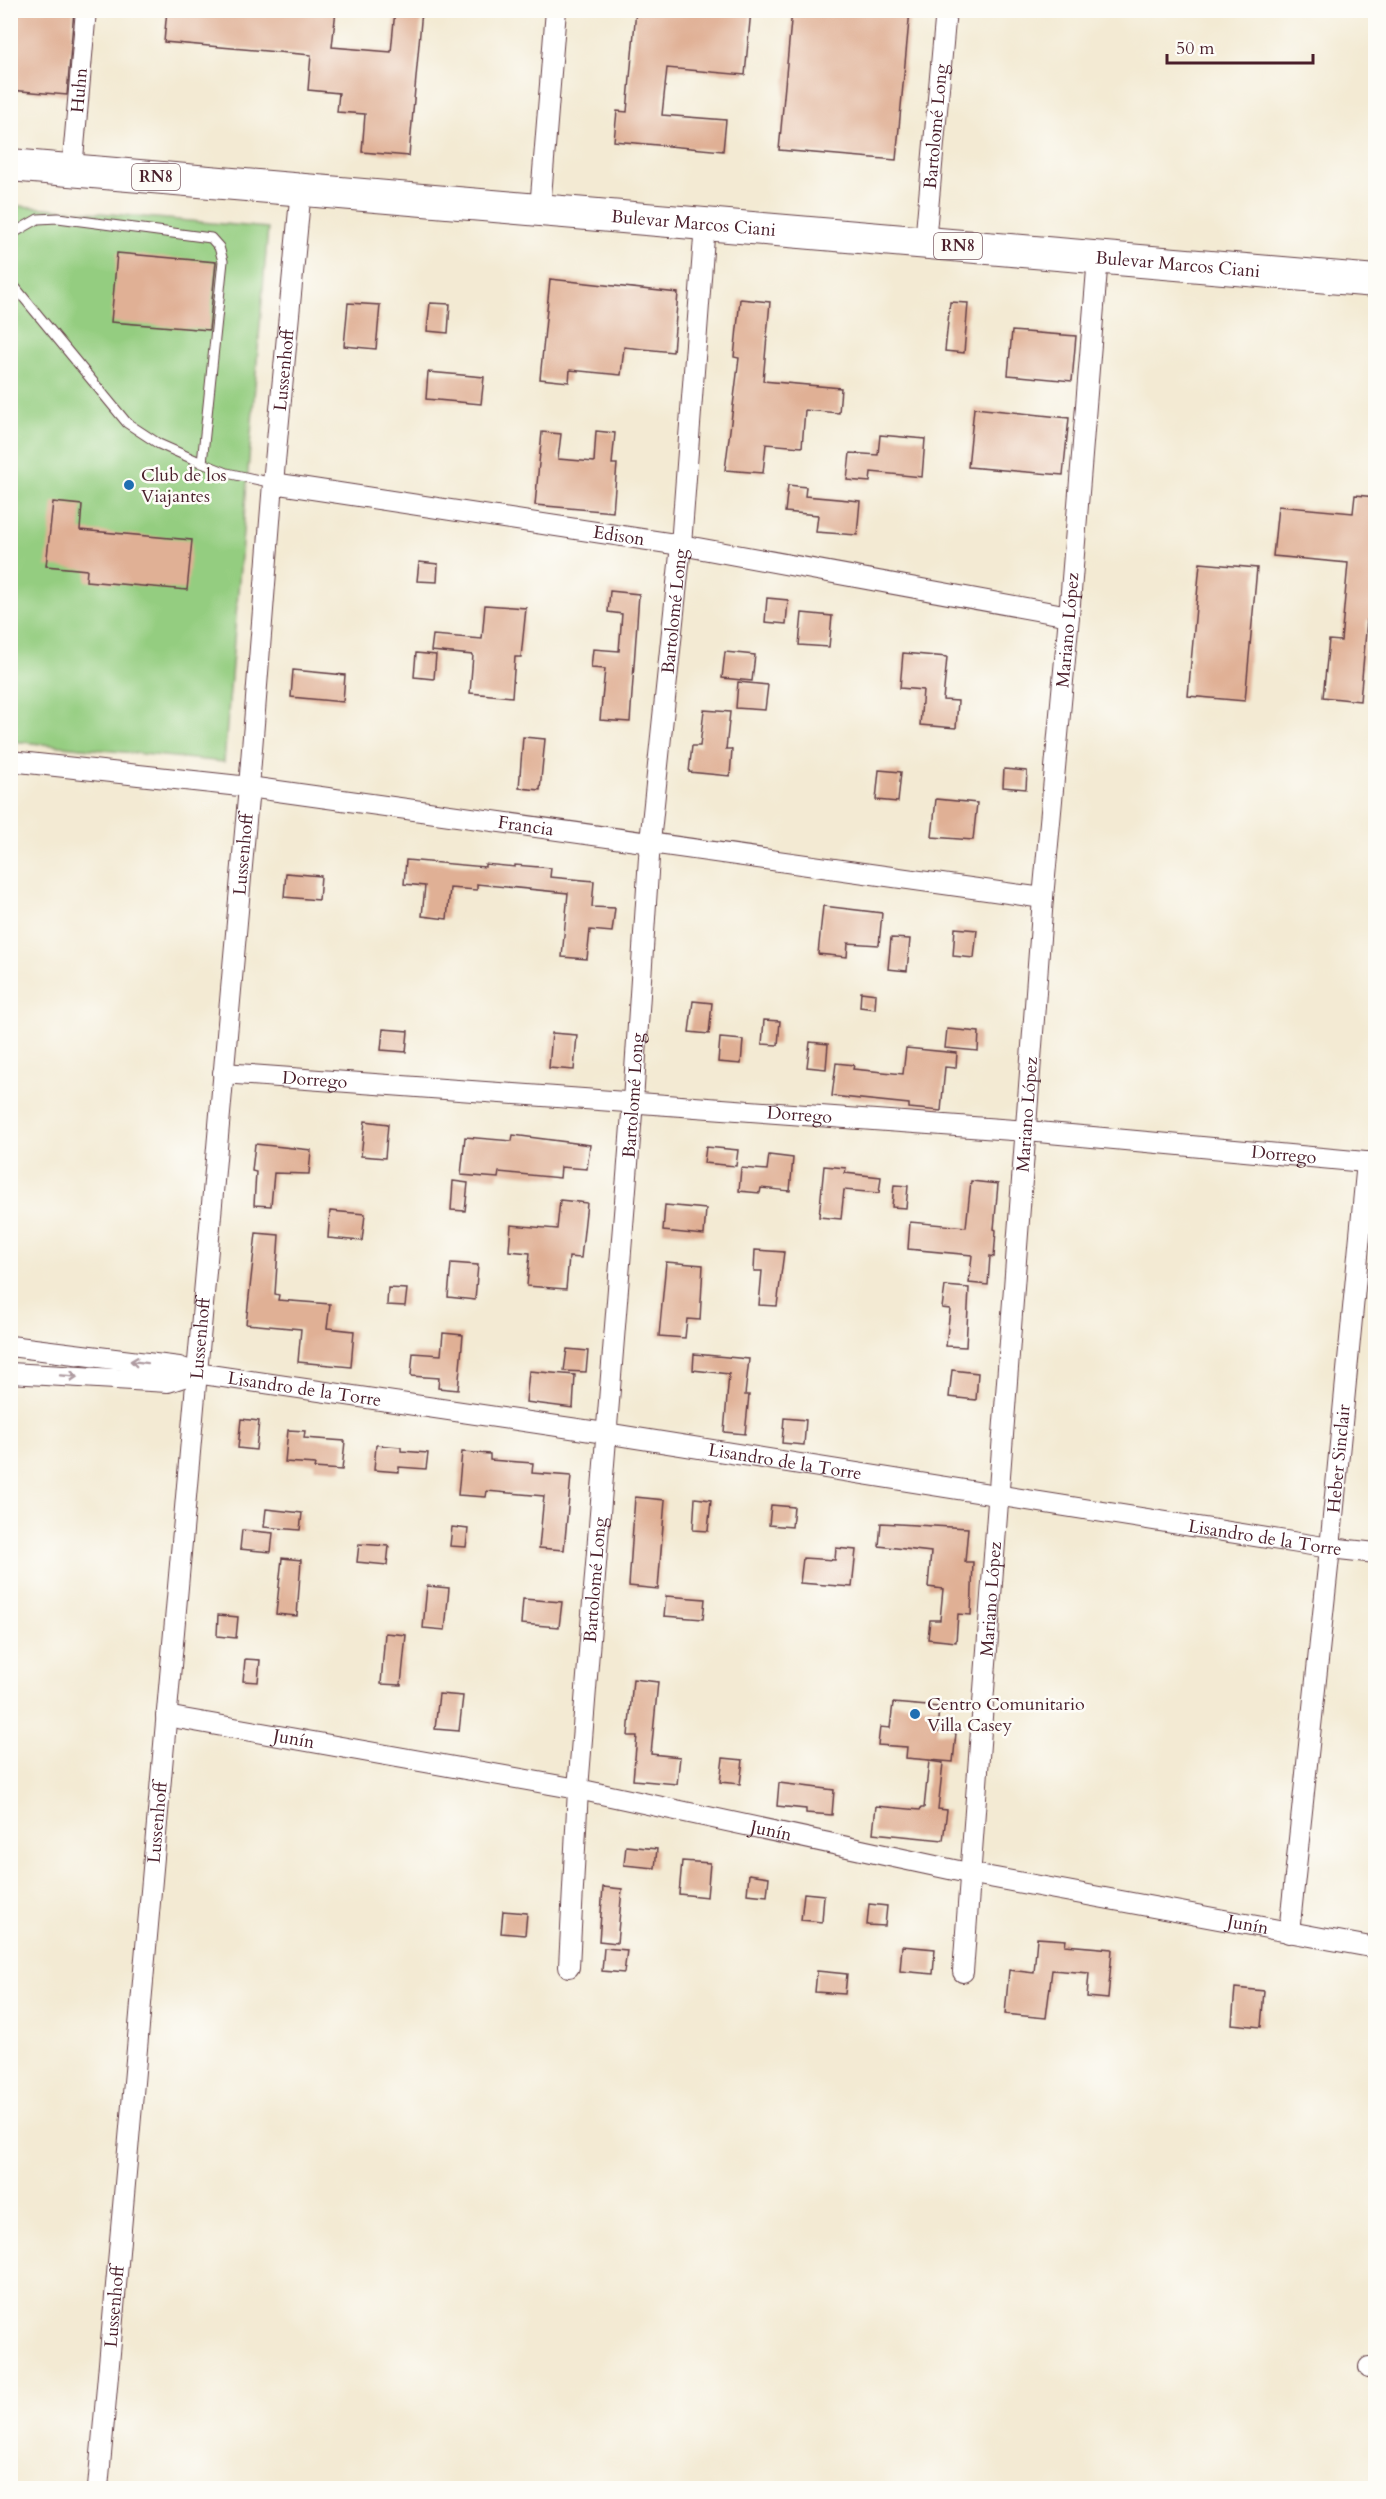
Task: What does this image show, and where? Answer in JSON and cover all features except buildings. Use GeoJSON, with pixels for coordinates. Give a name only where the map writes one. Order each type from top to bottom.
{"type":"FeatureCollection","features":[{"type":"Feature","properties":{"kind":"highway","name":"Bulevar Marcos Ciani"},"geometry":{"type":"LineString","coordinates":[[10,165],[1376,281]]}},
{"type":"Feature","properties":{"kind":"street","name":"Huhn"},"geometry":{"type":"LineString","coordinates":[[72,170],[86,10]]}},
{"type":"Feature","properties":{"kind":"street"},"geometry":{"type":"LineString","coordinates":[[540,209],[556,10]]}},
{"type":"Feature","properties":{"kind":"street","name":"Bartolomé Long"},"geometry":{"type":"LineString","coordinates":[[925,243],[946,10]]}},
{"type":"Feature","properties":{"kind":"street","name":"Lussenhoff"},"geometry":{"type":"LineString","coordinates":[[98,2488],[249,787],[273,483],[301,189]]}},
{"type":"Feature","properties":{"kind":"street","name":"Bartolomé Long"},"geometry":{"type":"LineString","coordinates":[[569,1967],[578,1789],[633,1101],[650,842],[681,545],[705,224]]}},
{"type":"Feature","properties":{"kind":"street","name":"Mariano López"},"geometry":{"type":"LineString","coordinates":[[963,1972],[968,1873],[1027,1131],[1043,898],[1098,257]]}},
{"type":"Feature","properties":{"kind":"street","name":"Edison"},"geometry":{"type":"LineString","coordinates":[[273,483],[681,545],[1069,616]]}},
{"type":"Feature","properties":{"kind":"street","name":"Francia"},"geometry":{"type":"LineString","coordinates":[[10,761],[249,787],[1043,898]]}},
{"type":"Feature","properties":{"kind":"street","name":"Dorrego"},"geometry":{"type":"LineString","coordinates":[[223,1072],[1027,1131],[1371,1162]]}},
{"type":"Feature","properties":{"kind":"street","name":"Heber Sinclair"},"geometry":{"type":"LineString","coordinates":[[1289,1934],[1371,1162]]}},
{"type":"Feature","properties":{"kind":"street","name":"Lisandro de la Torre"},"geometry":{"type":"LineString","coordinates":[[10,1346],[179,1367],[196,1373],[605,1433],[1330,1548],[1376,1553]]}},
{"type":"Feature","properties":{"kind":"street","name":"Lisandro de la Torre"},"geometry":{"type":"LineString","coordinates":[[10,1373],[168,1383],[196,1373]]}},
{"type":"Feature","properties":{"kind":"street","name":"Junín"},"geometry":{"type":"LineString","coordinates":[[166,1716],[578,1789],[968,1873],[1289,1934],[1376,1948]]}},
{"type":"Feature","properties":{"kind":"lane"},"geometry":{"type":"LineString","coordinates":[[10,235],[38,219],[58,218],[210,238],[219,248],[223,261],[202,463]]}},
{"type":"Feature","properties":{"kind":"lane"},"geometry":{"type":"LineString","coordinates":[[10,281],[127,423],[159,444],[202,463],[227,473],[273,483]]}},
{"type":"Feature","properties":{"kind":"green space","name":"Club de los Viajantes"},"geometry":{"type":"Polygon","coordinates":[[[10,205],[268,228],[224,762],[11,741],[10,205]]]}},
{"type":"Feature","properties":{"kind":"place","name":"Club de los Viajantes"},"geometry":{"type":"Point","coordinates":[129,485]}},
{"type":"Feature","properties":{"kind":"place","name":"Centro Comunitario Villa Casey"},"geometry":{"type":"Point","coordinates":[915,1714]}}]}
